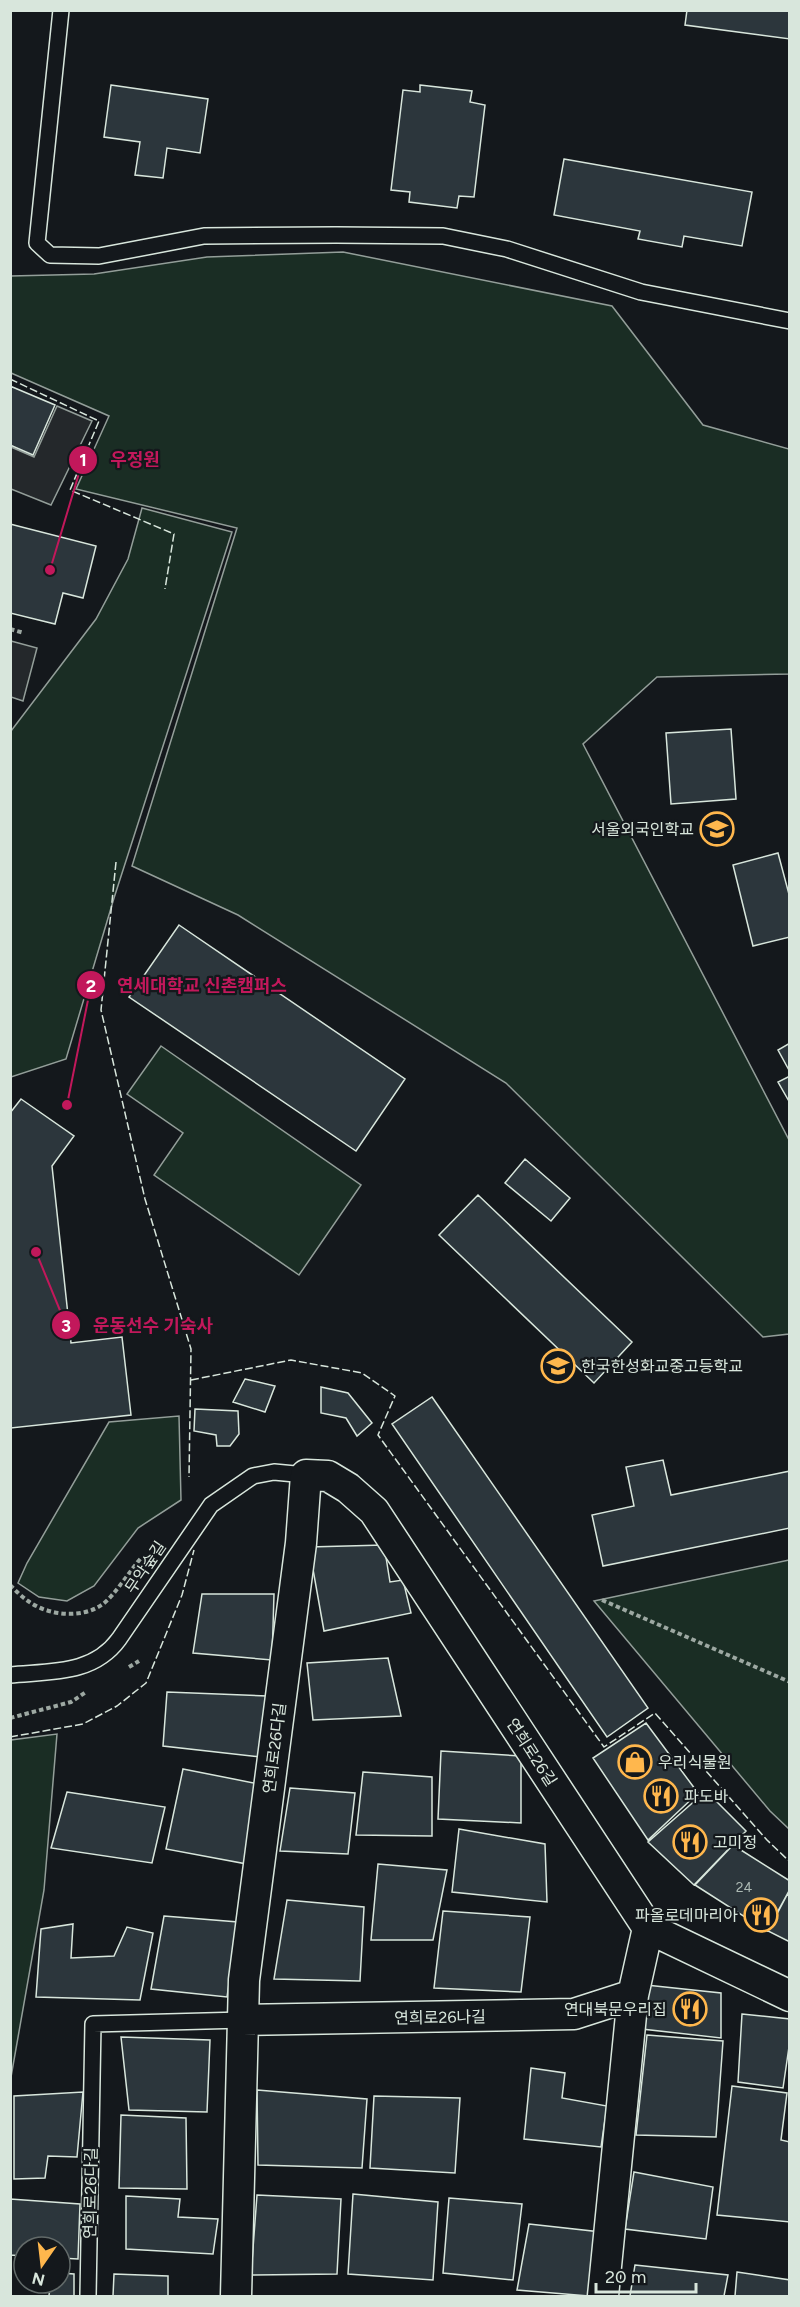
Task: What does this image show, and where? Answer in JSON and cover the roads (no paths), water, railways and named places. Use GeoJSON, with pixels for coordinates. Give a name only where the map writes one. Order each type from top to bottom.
{"type":"FeatureCollection","features":[{"type":"Feature","properties":{"kind":"street","name":"연희로26길"},"geometry":{"type":"LineString","coordinates":[[306,1475],[328,1476],[348,1488],[374,1511],[648,1928]]}},
{"type":"Feature","properties":{"kind":"street","name":"연희로26다길"},"geometry":{"type":"LineString","coordinates":[[236,2296],[244,1980],[301,1543],[306,1475]]}},
{"type":"Feature","properties":{"kind":"street"},"geometry":{"type":"LineString","coordinates":[[603,2296],[633,1995],[648,1928],[789,1996]]}},
{"type":"Feature","properties":{"kind":"street","name":"연희로26나길"},"geometry":{"type":"LineString","coordinates":[[243,2020],[574,2014],[633,1995]]}},
{"type":"Feature","properties":{"kind":"lane"},"geometry":{"type":"LineString","coordinates":[[61,10],[37,243],[50,255],[99,256],[204,236],[336,234],[443,236],[507,249],[641,292],[789,321]]}},
{"type":"Feature","properties":{"kind":"lane","name":"무악숲길"},"geometry":{"type":"LineString","coordinates":[[10,1675],[80,1667],[100,1659],[116,1643],[210,1504],[253,1476],[274,1472],[306,1475]]}},
{"type":"Feature","properties":{"kind":"lane","name":"연희로26다길"},"geometry":{"type":"LineString","coordinates":[[88,2296],[93,2024],[243,2020]]}},
{"type":"Feature","properties":{"kind":"place","name":"우정원"},"geometry":{"type":"Point","coordinates":[50,570]}},
{"type":"Feature","properties":{"kind":"place","name":"서울외국인학교"},"geometry":{"type":"Point","coordinates":[717,829]}},
{"type":"Feature","properties":{"kind":"place","name":"연세대학교 신촌캠퍼스"},"geometry":{"type":"Point","coordinates":[67,1105]}},
{"type":"Feature","properties":{"kind":"place","name":"운동선수 기숙사"},"geometry":{"type":"Point","coordinates":[36,1252]}},
{"type":"Feature","properties":{"kind":"place","name":"한국한성화교중고등학교"},"geometry":{"type":"Point","coordinates":[558,1366]}},
{"type":"Feature","properties":{"kind":"place","name":"우리식물원"},"geometry":{"type":"Point","coordinates":[635,1762]}},
{"type":"Feature","properties":{"kind":"place","name":"파도바"},"geometry":{"type":"Point","coordinates":[661,1796]}},
{"type":"Feature","properties":{"kind":"place","name":"고미정"},"geometry":{"type":"Point","coordinates":[690,1842]}},
{"type":"Feature","properties":{"kind":"place","name":"파올로데마리아"},"geometry":{"type":"Point","coordinates":[761,1915]}},
{"type":"Feature","properties":{"kind":"place","name":"연대북문우리집"},"geometry":{"type":"Point","coordinates":[690,2009]}}]}
